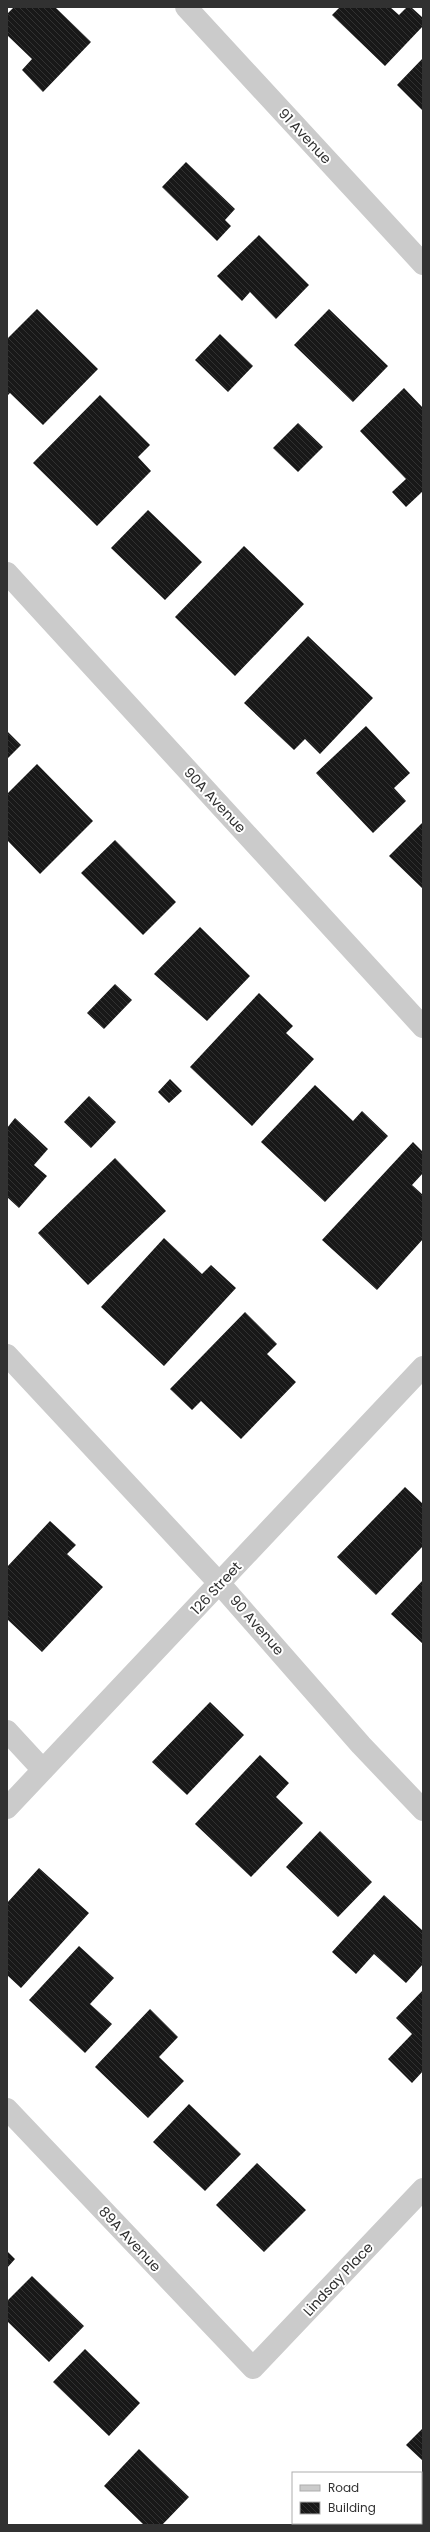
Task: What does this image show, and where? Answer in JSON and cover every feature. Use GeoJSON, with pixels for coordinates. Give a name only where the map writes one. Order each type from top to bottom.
{"type":"FeatureCollection","features":[{"type":"Feature","properties":{"kind":"street","name":"91 Avenue"},"geometry":{"type":"LineString","coordinates":[[186,7],[423,264]]}},
{"type":"Feature","properties":{"kind":"street","name":"90A Avenue"},"geometry":{"type":"LineString","coordinates":[[7,573],[423,1027]]}},
{"type":"Feature","properties":{"kind":"street","name":"90 Avenue"},"geometry":{"type":"LineString","coordinates":[[7,1355],[220,1584],[361,1745],[423,1810]]}},
{"type":"Feature","properties":{"kind":"street","name":"126 Street"},"geometry":{"type":"LineString","coordinates":[[7,1808],[220,1584],[423,1367]]}},
{"type":"Feature","properties":{"kind":"street"},"geometry":{"type":"LineString","coordinates":[[7,1730],[43,1770]]}},
{"type":"Feature","properties":{"kind":"street","name":"89A Avenue"},"geometry":{"type":"LineString","coordinates":[[7,2109],[253,2368]]}},
{"type":"Feature","properties":{"kind":"street","name":"Lindsay Place"},"geometry":{"type":"LineString","coordinates":[[253,2368],[423,2189]]}},
{"type":"Feature","properties":{"kind":"building"},"geometry":{"type":"Polygon","coordinates":[[[14,7],[55,7],[91,42],[43,92],[22,70],[32,59],[7,35],[7,14],[14,7]]]}},
{"type":"Feature","properties":{"kind":"building"},"geometry":{"type":"Polygon","coordinates":[[[340,7],[390,7],[399,15],[407,7],[411,7],[423,18],[423,26],[385,66],[332,15],[340,7]]]}},
{"type":"Feature","properties":{"kind":"building"},"geometry":{"type":"Polygon","coordinates":[[[423,58],[423,111],[397,85],[423,58]]]}},
{"type":"Feature","properties":{"kind":"building"},"geometry":{"type":"Polygon","coordinates":[[[186,162],[235,209],[225,220],[231,226],[217,241],[162,187],[186,162]]]}},
{"type":"Feature","properties":{"kind":"building"},"geometry":{"type":"Polygon","coordinates":[[[259,235],[309,285],[276,319],[250,292],[242,301],[217,276],[259,235]]]}},
{"type":"Feature","properties":{"kind":"building"},"geometry":{"type":"Polygon","coordinates":[[[37,309],[98,369],[43,425],[10,393],[7,396],[7,339],[37,309]]]}},
{"type":"Feature","properties":{"kind":"building"},"geometry":{"type":"Polygon","coordinates":[[[329,309],[388,366],[353,402],[294,345],[329,309]]]}},
{"type":"Feature","properties":{"kind":"building"},"geometry":{"type":"Polygon","coordinates":[[[220,334],[253,366],[228,392],[195,360],[220,334]]]}},
{"type":"Feature","properties":{"kind":"building"},"geometry":{"type":"Polygon","coordinates":[[[404,388],[423,408],[423,491],[406,507],[392,492],[406,479],[360,431],[404,388]]]}},
{"type":"Feature","properties":{"kind":"building"},"geometry":{"type":"Polygon","coordinates":[[[100,395],[150,445],[138,457],[151,471],[97,526],[33,463],[100,395]]]}},
{"type":"Feature","properties":{"kind":"building"},"geometry":{"type":"Polygon","coordinates":[[[298,423],[323,447],[298,472],[273,448],[298,423]]]}},
{"type":"Feature","properties":{"kind":"building"},"geometry":{"type":"Polygon","coordinates":[[[148,510],[202,562],[165,600],[111,548],[148,510]]]}},
{"type":"Feature","properties":{"kind":"building"},"geometry":{"type":"Polygon","coordinates":[[[244,546],[304,604],[235,676],[175,617],[244,546]]]}},
{"type":"Feature","properties":{"kind":"building"},"geometry":{"type":"Polygon","coordinates":[[[308,636],[373,698],[320,754],[305,739],[294,750],[244,703],[308,636]]]}},
{"type":"Feature","properties":{"kind":"building"},"geometry":{"type":"Polygon","coordinates":[[[366,726],[410,773],[394,788],[406,801],[373,833],[316,773],[366,726]]]}},
{"type":"Feature","properties":{"kind":"building"},"geometry":{"type":"Polygon","coordinates":[[[7,731],[21,745],[7,759],[7,731]]]}},
{"type":"Feature","properties":{"kind":"building"},"geometry":{"type":"Polygon","coordinates":[[[37,764],[93,821],[40,874],[7,840],[7,794],[37,764]]]}},
{"type":"Feature","properties":{"kind":"building"},"geometry":{"type":"Polygon","coordinates":[[[423,822],[423,889],[389,856],[423,822]]]}},
{"type":"Feature","properties":{"kind":"building"},"geometry":{"type":"Polygon","coordinates":[[[115,840],[176,902],[143,935],[81,873],[115,840]]]}},
{"type":"Feature","properties":{"kind":"building"},"geometry":{"type":"Polygon","coordinates":[[[200,927],[250,976],[207,1021],[154,974],[200,927]]]}},
{"type":"Feature","properties":{"kind":"building"},"geometry":{"type":"Polygon","coordinates":[[[115,984],[132,1000],[104,1029],[87,1013],[115,984]]]}},
{"type":"Feature","properties":{"kind":"building"},"geometry":{"type":"Polygon","coordinates":[[[259,993],[293,1026],[286,1033],[314,1059],[252,1126],[190,1067],[259,993]]]}},
{"type":"Feature","properties":{"kind":"building"},"geometry":{"type":"Polygon","coordinates":[[[170,1079],[182,1091],[169,1103],[158,1092],[170,1079]]]}},
{"type":"Feature","properties":{"kind":"building"},"geometry":{"type":"Polygon","coordinates":[[[315,1085],[353,1121],[362,1111],[388,1136],[325,1202],[261,1142],[315,1085]]]}},
{"type":"Feature","properties":{"kind":"building"},"geometry":{"type":"Polygon","coordinates":[[[89,1096],[116,1122],[91,1148],[64,1122],[89,1096]]]}},
{"type":"Feature","properties":{"kind":"building"},"geometry":{"type":"Polygon","coordinates":[[[15,1118],[48,1149],[34,1165],[47,1176],[19,1208],[7,1197],[7,1128],[15,1118]]]}},
{"type":"Feature","properties":{"kind":"building"},"geometry":{"type":"Polygon","coordinates":[[[413,1142],[423,1152],[423,1173],[412,1185],[423,1195],[423,1239],[377,1290],[322,1240],[413,1142]]]}},
{"type":"Feature","properties":{"kind":"building"},"geometry":{"type":"Polygon","coordinates":[[[115,1158],[166,1211],[88,1285],[38,1233],[115,1158]]]}},
{"type":"Feature","properties":{"kind":"building"},"geometry":{"type":"Polygon","coordinates":[[[164,1238],[202,1274],[211,1265],[236,1288],[164,1366],[101,1307],[164,1238]]]}},
{"type":"Feature","properties":{"kind":"building"},"geometry":{"type":"Polygon","coordinates":[[[245,1312],[277,1344],[267,1354],[296,1382],[241,1439],[201,1401],[192,1410],[170,1389],[245,1312]]]}},
{"type":"Feature","properties":{"kind":"building"},"geometry":{"type":"Polygon","coordinates":[[[405,1487],[423,1504],[423,1546],[376,1595],[337,1557],[405,1487]]]}},
{"type":"Feature","properties":{"kind":"building"},"geometry":{"type":"Polygon","coordinates":[[[50,1521],[76,1545],[67,1554],[103,1587],[42,1652],[7,1619],[7,1567],[50,1521]]]}},
{"type":"Feature","properties":{"kind":"building"},"geometry":{"type":"Polygon","coordinates":[[[423,1580],[423,1644],[391,1614],[423,1580]]]}},
{"type":"Feature","properties":{"kind":"building"},"geometry":{"type":"Polygon","coordinates":[[[210,1702],[244,1735],[187,1795],[152,1762],[210,1702]]]}},
{"type":"Feature","properties":{"kind":"building"},"geometry":{"type":"Polygon","coordinates":[[[260,1755],[289,1783],[276,1797],[303,1823],[251,1877],[195,1824],[260,1755]]]}},
{"type":"Feature","properties":{"kind":"building"},"geometry":{"type":"Polygon","coordinates":[[[320,1831],[372,1882],[338,1917],[286,1867],[320,1831]]]}},
{"type":"Feature","properties":{"kind":"building"},"geometry":{"type":"Polygon","coordinates":[[[39,1868],[89,1913],[21,1988],[7,1975],[7,1903],[39,1868]]]}},
{"type":"Feature","properties":{"kind":"building"},"geometry":{"type":"Polygon","coordinates":[[[384,1895],[423,1931],[423,1964],[406,1983],[374,1954],[356,1974],[332,1952],[384,1895]]]}},
{"type":"Feature","properties":{"kind":"building"},"geometry":{"type":"Polygon","coordinates":[[[79,1946],[114,1978],[90,2004],[112,2024],[85,2053],[29,2000],[79,1946]]]}},
{"type":"Feature","properties":{"kind":"building"},"geometry":{"type":"Polygon","coordinates":[[[423,1990],[423,2071],[412,2083],[388,2059],[412,2034],[396,2018],[423,1990]]]}},
{"type":"Feature","properties":{"kind":"building"},"geometry":{"type":"Polygon","coordinates":[[[150,2009],[178,2037],[159,2057],[184,2081],[148,2118],[95,2067],[150,2009]]]}},
{"type":"Feature","properties":{"kind":"building"},"geometry":{"type":"Polygon","coordinates":[[[189,2104],[241,2154],[205,2191],[153,2142],[189,2104]]]}},
{"type":"Feature","properties":{"kind":"building"},"geometry":{"type":"Polygon","coordinates":[[[257,2163],[306,2210],[264,2252],[216,2205],[257,2163]]]}},
{"type":"Feature","properties":{"kind":"building"},"geometry":{"type":"Polygon","coordinates":[[[7,2251],[15,2259],[7,2268],[7,2251]]]}},
{"type":"Feature","properties":{"kind":"building"},"geometry":{"type":"Polygon","coordinates":[[[32,2276],[84,2326],[49,2362],[7,2321],[7,2301],[32,2276]]]}},
{"type":"Feature","properties":{"kind":"building"},"geometry":{"type":"Polygon","coordinates":[[[85,2349],[140,2403],[109,2436],[53,2382],[85,2349]]]}},
{"type":"Feature","properties":{"kind":"building"},"geometry":{"type":"Polygon","coordinates":[[[423,2428],[423,2461],[406,2445],[423,2428]]]}},
{"type":"Feature","properties":{"kind":"building"},"geometry":{"type":"Polygon","coordinates":[[[139,2449],[189,2497],[162,2525],[144,2525],[104,2486],[139,2449]]]}},
{"type":"Feature","properties":{"kind":"building"},"geometry":{"type":"Polygon","coordinates":[[[417,2524],[418,2525],[351,2525],[417,2524]]]}}]}
